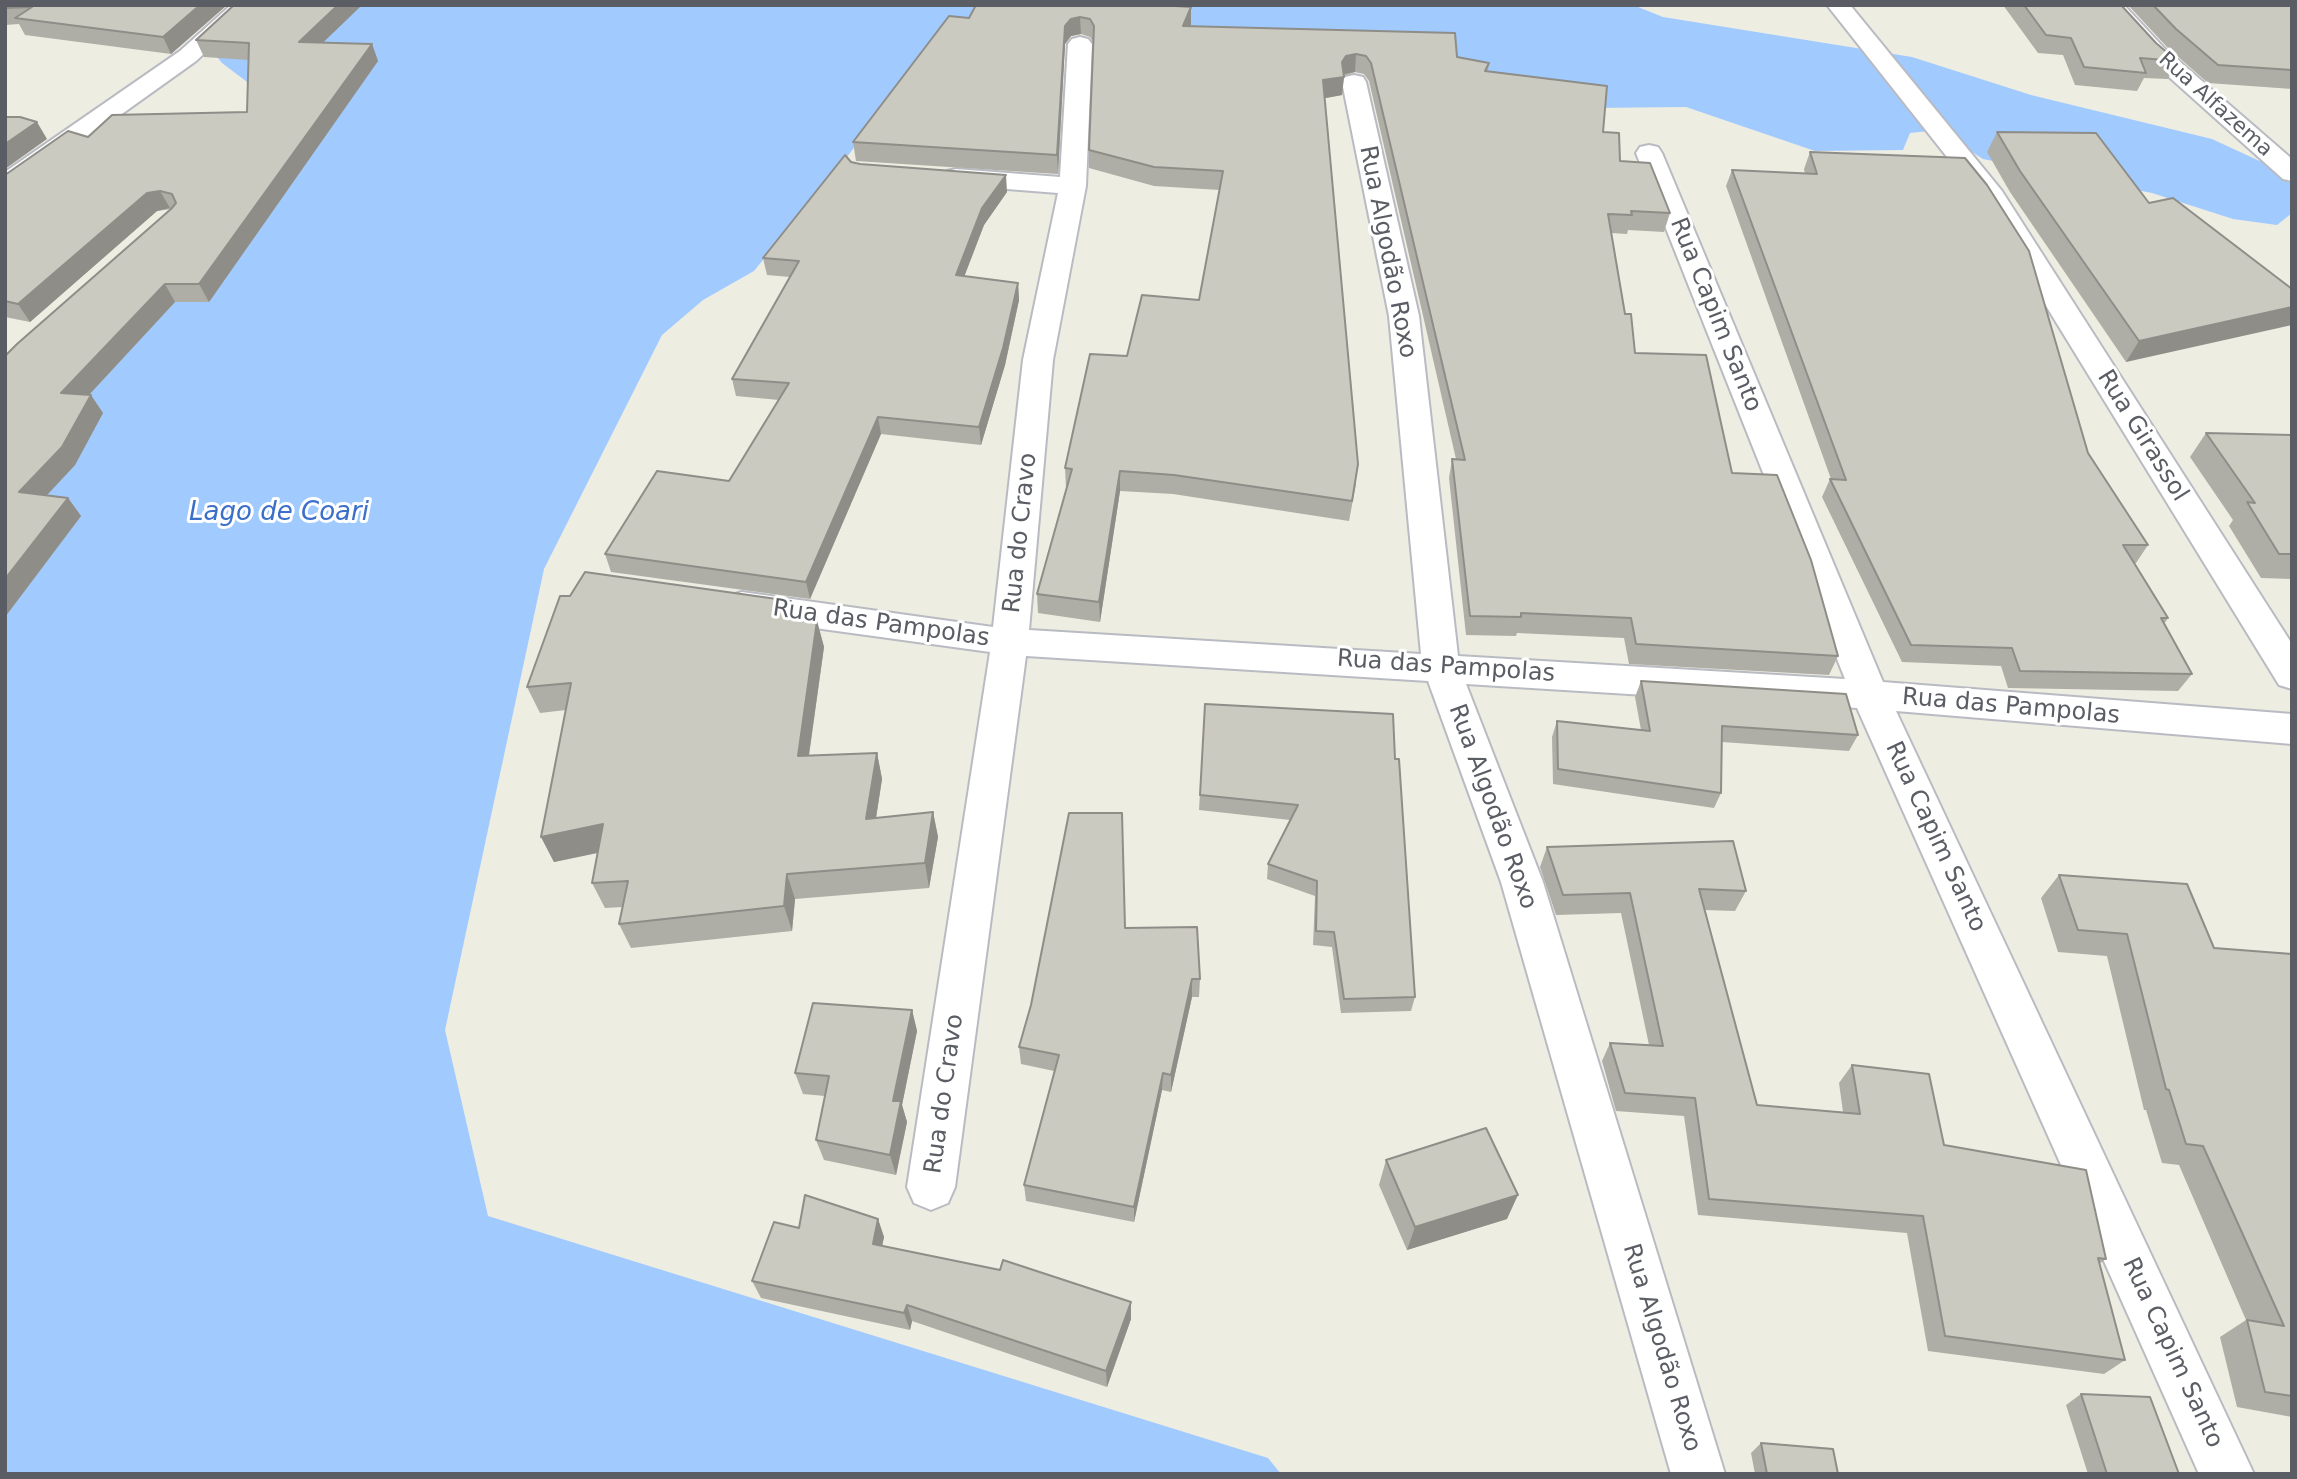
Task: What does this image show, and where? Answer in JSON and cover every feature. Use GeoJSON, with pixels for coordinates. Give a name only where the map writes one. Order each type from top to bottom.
{"type":"FeatureCollection","features":[{"type":"Feature","properties":{"kind":"street"},"geometry":{"type":"LineString","coordinates":[[5,185],[188,56],[245,5]]}},
{"type":"Feature","properties":{"kind":"street","name":"Rua Girassol"},"geometry":{"type":"LineString","coordinates":[[1839,5],[1992,197],[2292,675]]}},
{"type":"Feature","properties":{"kind":"street","name":"Rua Alfazema"},"geometry":{"type":"LineString","coordinates":[[2112,5],[2157,54],[2292,173]]}},
{"type":"Feature","properties":{"kind":"street","name":"Rua do Cravo"},"geometry":{"type":"LineString","coordinates":[[931,1187],[1010,642],[1038,360],[1073,186],[1080,44]]}},
{"type":"Feature","properties":{"kind":"street","name":"Rua Algodão Roxo"},"geometry":{"type":"LineString","coordinates":[[1354,82],[1404,316],[1441,666],[1522,882],[1698,1474]]}},
{"type":"Feature","properties":{"kind":"street","name":"Rua Capim Santo"},"geometry":{"type":"LineString","coordinates":[[1649,153],[1870,695],[2227,1474]]}},
{"type":"Feature","properties":{"kind":"street"},"geometry":{"type":"LineString","coordinates":[[929,175],[1073,186]]}},
{"type":"Feature","properties":{"kind":"street","name":"Rua das Pampolas"},"geometry":{"type":"LineString","coordinates":[[711,600],[1010,642],[1441,666],[1870,695],[2292,729]]}},
{"type":"Feature","properties":{"kind":"water","name":"Lago de Coari"},"geometry":{"type":"Polygon","coordinates":[[[290,5],[1633,5],[1663,17],[1912,57],[2031,95],[2212,139],[2292,176],[2292,213],[2277,225],[2233,219],[2152,193],[1983,159],[1938,130],[1910,133],[1903,150],[1815,151],[1686,107],[1590,108],[1082,30],[912,68],[850,153],[754,271],[703,300],[662,335],[544,569],[445,1030],[488,1216],[1268,1458],[1281,1474],[5,1474],[5,413],[267,97],[222,63],[206,43],[290,5]]]}},
{"type":"Feature","properties":{"kind":"building"},"geometry":{"type":"Polygon","coordinates":[[[5,5],[200,5],[163,37],[15,18],[32,7],[5,8],[5,5]]]}},
{"type":"Feature","properties":{"kind":"building"},"geometry":{"type":"Polygon","coordinates":[[[234,5],[338,5],[299,42],[372,44],[199,284],[165,284],[61,393],[91,395],[62,447],[19,492],[68,498],[5,579],[5,356],[176,203],[172,194],[160,191],[147,193],[18,304],[5,301],[5,175],[68,131],[88,137],[112,115],[247,112],[249,43],[196,40],[234,5]]]}},
{"type":"Feature","properties":{"kind":"building"},"geometry":{"type":"Polygon","coordinates":[[[976,5],[1159,5],[1191,7],[1183,26],[1455,33],[1457,57],[1489,63],[1485,71],[1607,86],[1603,132],[1619,133],[1620,161],[1650,163],[1670,213],[1631,211],[1632,215],[1608,214],[1625,314],[1631,314],[1635,353],[1706,355],[1732,473],[1777,475],[1811,560],[1838,656],[1636,644],[1631,618],[1521,613],[1521,617],[1470,616],[1452,459],[1465,460],[1371,63],[1366,56],[1356,54],[1346,56],[1342,62],[1344,77],[1323,80],[1358,464],[1352,501],[1174,475],[1120,471],[1099,602],[1037,594],[1072,469],[1065,468],[1090,354],[1127,356],[1142,295],[1199,300],[1223,171],[1154,167],[1089,150],[1094,26],[1090,19],[1080,17],[1071,19],[1065,26],[1057,155],[853,142],[949,16],[969,18],[976,5]]]}},
{"type":"Feature","properties":{"kind":"building"},"geometry":{"type":"Polygon","coordinates":[[[2024,5],[2121,5],[2156,43],[2177,61],[2140,58],[2146,73],[2084,67],[2071,38],[2046,35],[2024,5]]]}},
{"type":"Feature","properties":{"kind":"building"},"geometry":{"type":"Polygon","coordinates":[[[2153,5],[2292,5],[2292,70],[2218,65],[2153,5]]]}},
{"type":"Feature","properties":{"kind":"building"},"geometry":{"type":"Polygon","coordinates":[[[5,117],[20,117],[37,122],[5,144],[5,117]]]}},
{"type":"Feature","properties":{"kind":"building"},"geometry":{"type":"Polygon","coordinates":[[[1997,132],[2096,133],[2149,203],[2173,198],[2292,289],[2292,307],[2139,341],[2020,171],[1997,132]]]}},
{"type":"Feature","properties":{"kind":"building"},"geometry":{"type":"Polygon","coordinates":[[[1810,152],[1965,158],[1987,185],[2029,251],[2088,453],[2148,545],[2123,545],[2168,618],[2161,618],[2192,674],[2020,671],[2012,648],[1911,645],[1830,479],[1846,480],[1732,170],[1817,174],[1810,152]]]}},
{"type":"Feature","properties":{"kind":"building"},"geometry":{"type":"Polygon","coordinates":[[[845,155],[851,162],[860,164],[1006,175],[982,208],[956,275],[1018,283],[1003,348],[979,427],[878,417],[806,582],[605,554],[657,471],[729,481],[789,383],[732,379],[799,261],[763,258],[845,155]]]}},
{"type":"Feature","properties":{"kind":"building"},"geometry":{"type":"Polygon","coordinates":[[[2206,433],[2292,435],[2292,554],[2279,554],[2247,502],[2255,503],[2206,433]]]}},
{"type":"Feature","properties":{"kind":"building"},"geometry":{"type":"Polygon","coordinates":[[[585,572],[791,601],[784,617],[817,621],[798,756],[877,753],[866,819],[933,812],[925,863],[787,874],[784,906],[619,924],[628,881],[592,883],[603,824],[541,837],[571,683],[527,687],[560,596],[570,596],[585,572]]]}},
{"type":"Feature","properties":{"kind":"building"},"geometry":{"type":"Polygon","coordinates":[[[1641,681],[1846,694],[1858,735],[1722,726],[1721,793],[1558,769],[1557,721],[1650,731],[1641,681]]]}},
{"type":"Feature","properties":{"kind":"building"},"geometry":{"type":"Polygon","coordinates":[[[1205,704],[1393,714],[1395,759],[1399,759],[1415,997],[1344,999],[1334,932],[1316,931],[1317,881],[1268,864],[1298,805],[1200,795],[1205,704]]]}},
{"type":"Feature","properties":{"kind":"building"},"geometry":{"type":"Polygon","coordinates":[[[1069,813],[1122,813],[1125,928],[1197,927],[1200,979],[1192,979],[1171,1075],[1163,1073],[1134,1207],[1024,1185],[1059,1055],[1019,1047],[1031,1005],[1069,813]]]}},
{"type":"Feature","properties":{"kind":"building"},"geometry":{"type":"Polygon","coordinates":[[[1733,841],[1746,891],[1699,889],[1757,1105],[1860,1114],[1852,1065],[1929,1074],[1944,1145],[2086,1170],[2106,1259],[2098,1258],[2125,1360],[1945,1336],[1923,1216],[1709,1199],[1695,1098],[1625,1093],[1610,1043],[1663,1046],[1630,893],[1563,895],[1547,847],[1733,841]]]}},
{"type":"Feature","properties":{"kind":"building"},"geometry":{"type":"Polygon","coordinates":[[[2059,875],[2187,884],[2214,948],[2292,954],[2292,1396],[2265,1392],[2247,1320],[2284,1326],[2203,1146],[2186,1144],[2169,1090],[2166,1089],[2127,934],[2078,930],[2059,875]]]}},
{"type":"Feature","properties":{"kind":"building"},"geometry":{"type":"Polygon","coordinates":[[[813,1003],[912,1010],[893,1101],[901,1101],[890,1155],[816,1140],[829,1076],[795,1073],[813,1003]]]}},
{"type":"Feature","properties":{"kind":"building"},"geometry":{"type":"Polygon","coordinates":[[[1486,1128],[1518,1195],[1415,1227],[1386,1160],[1486,1128]]]}},
{"type":"Feature","properties":{"kind":"building"},"geometry":{"type":"Polygon","coordinates":[[[805,1195],[878,1219],[873,1244],[1000,1270],[1003,1260],[1131,1302],[1106,1371],[907,1305],[904,1313],[752,1281],[774,1222],[799,1228],[805,1195]]]}},
{"type":"Feature","properties":{"kind":"building"},"geometry":{"type":"Polygon","coordinates":[[[2081,1394],[2150,1397],[2179,1474],[2107,1474],[2081,1394]]]}},
{"type":"Feature","properties":{"kind":"building"},"geometry":{"type":"Polygon","coordinates":[[[1761,1443],[1833,1449],[1838,1474],[1767,1474],[1761,1443]]]}}]}
